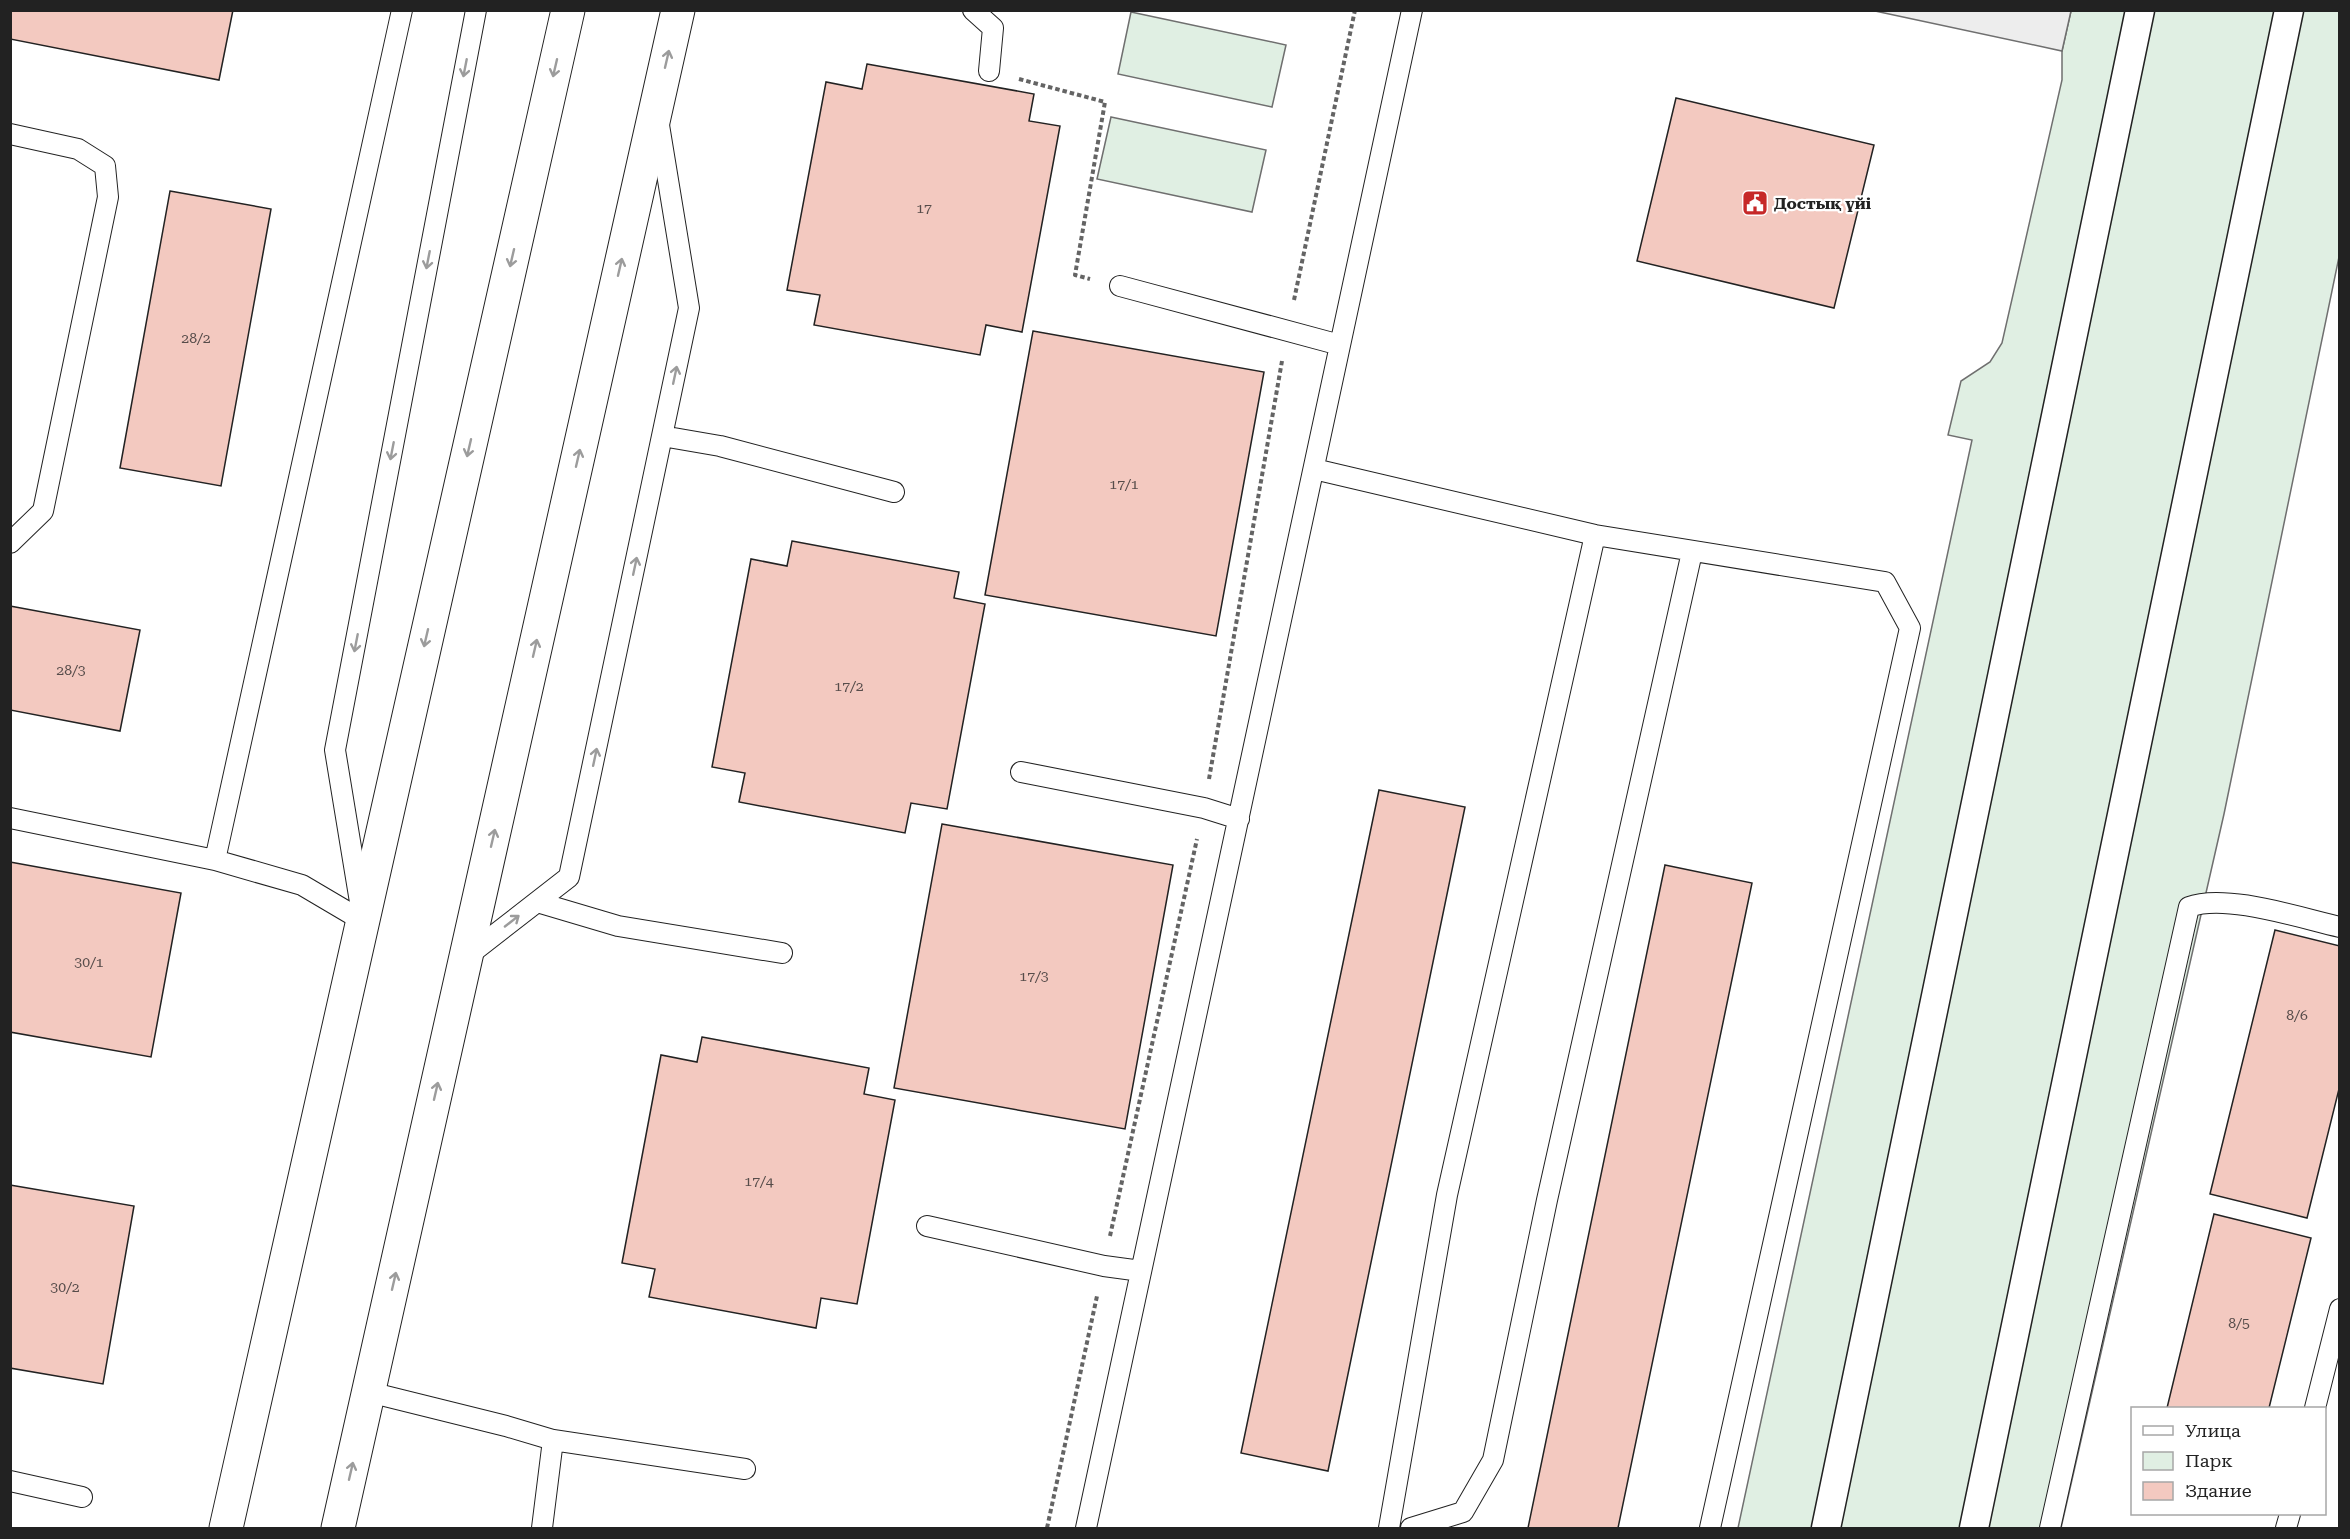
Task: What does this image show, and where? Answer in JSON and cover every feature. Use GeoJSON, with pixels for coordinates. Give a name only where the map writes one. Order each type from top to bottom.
{"type":"FeatureCollection","features":[{"type":"Feature","properties":{"kind":"street"},"geometry":{"type":"LineString","coordinates":[[226,1528],[568,10]]}},
{"type":"Feature","properties":{"kind":"street"},"geometry":{"type":"LineString","coordinates":[[338,1528],[678,10]]}},
{"type":"Feature","properties":{"kind":"street"},"geometry":{"type":"LineString","coordinates":[[1826,1528],[2140,10]]}},
{"type":"Feature","properties":{"kind":"street"},"geometry":{"type":"LineString","coordinates":[[1974,1528],[2289,10]]}},
{"type":"Feature","properties":{"kind":"lane"},"geometry":{"type":"LineString","coordinates":[[215,860],[402,10]]}},
{"type":"Feature","properties":{"kind":"lane"},"geometry":{"type":"LineString","coordinates":[[363,921],[335,750],[476,10]]}},
{"type":"Feature","properties":{"kind":"lane"},"geometry":{"type":"LineString","coordinates":[[973,10],[993,28],[989,71]]}},
{"type":"Feature","properties":{"kind":"lane"},"geometry":{"type":"LineString","coordinates":[[1086,1528],[1412,10]]}},
{"type":"Feature","properties":{"kind":"lane"},"geometry":{"type":"LineString","coordinates":[[466,957],[569,877],[689,308],[656,107]]}},
{"type":"Feature","properties":{"kind":"lane"},"geometry":{"type":"LineString","coordinates":[[10,134],[78,149],[105,166],[108,197],[43,511],[10,543]]}},
{"type":"Feature","properties":{"kind":"lane"},"geometry":{"type":"LineString","coordinates":[[1120,286],[1340,345]]}},
{"type":"Feature","properties":{"kind":"lane"},"geometry":{"type":"LineString","coordinates":[[662,436],[720,446],[894,492]]}},
{"type":"Feature","properties":{"kind":"lane"},"geometry":{"type":"LineString","coordinates":[[1314,469],[1595,536],[1885,582],[1910,628],[1710,1528]]}},
{"type":"Feature","properties":{"kind":"lane"},"geometry":{"type":"LineString","coordinates":[[1389,1528],[1447,1194],[1595,536]]}},
{"type":"Feature","properties":{"kind":"lane"},"geometry":{"type":"LineString","coordinates":[[1412,1528],[1463,1512],[1493,1460],[1547,1200],[1692,552]]}},
{"type":"Feature","properties":{"kind":"lane"},"geometry":{"type":"LineString","coordinates":[[1022,771],[1204,808],[1239,819]]}},
{"type":"Feature","properties":{"kind":"lane"},"geometry":{"type":"LineString","coordinates":[[10,818],[215,860],[302,885],[363,921]]}},
{"type":"Feature","properties":{"kind":"lane"},"geometry":{"type":"LineString","coordinates":[[537,902],[618,926],[782,953]]}},
{"type":"Feature","properties":{"kind":"lane"},"geometry":{"type":"LineString","coordinates":[[2050,1528],[2188,907],[2201,902],[2230,902],[2340,927]]}},
{"type":"Feature","properties":{"kind":"lane"},"geometry":{"type":"LineString","coordinates":[[927,1226],[1104,1266],[1141,1271]]}},
{"type":"Feature","properties":{"kind":"lane"},"geometry":{"type":"LineString","coordinates":[[2315,1407],[2340,1309]]}},
{"type":"Feature","properties":{"kind":"lane"},"geometry":{"type":"LineString","coordinates":[[369,1392],[553,1440],[745,1469]]}},
{"type":"Feature","properties":{"kind":"lane"},"geometry":{"type":"LineString","coordinates":[[542,1528],[553,1440]]}},
{"type":"Feature","properties":{"kind":"lane"},"geometry":{"type":"LineString","coordinates":[[10,1481],[82,1497]]}},
{"type":"Feature","properties":{"kind":"path"},"geometry":{"type":"LineString","coordinates":[[1047,1528],[1204,808],[1287,330],[1356,10]]}},
{"type":"Feature","properties":{"kind":"path"},"geometry":{"type":"LineString","coordinates":[[989,71],[1105,102],[1075,275],[1120,286]]}},
{"type":"Feature","properties":{"kind":"green space"},"geometry":{"type":"Polygon","coordinates":[[[2071,11],[2339,11],[2339,257],[2224,814],[2061,1528],[1738,1528],[1972,440],[1948,435],[1961,381],[1990,362],[2002,343],[2062,80],[2062,51],[2071,11]]]}},
{"type":"Feature","properties":{"kind":"green space"},"geometry":{"type":"Polygon","coordinates":[[[1131,12],[1286,45],[1272,107],[1118,74],[1131,12]]]}},
{"type":"Feature","properties":{"kind":"green space"},"geometry":{"type":"Polygon","coordinates":[[[1111,117],[1266,150],[1252,212],[1097,179],[1111,117]]]}},
{"type":"Feature","properties":{"kind":"shaded area"},"geometry":{"type":"Polygon","coordinates":[[[1875,11],[2071,11],[2062,51],[1875,11]]]}},
{"type":"Feature","properties":{"kind":"building"},"geometry":{"type":"Polygon","coordinates":[[[10,10],[233,10],[219,80],[10,39],[10,10]]]}},
{"type":"Feature","properties":{"kind":"building"},"geometry":{"type":"Polygon","coordinates":[[[867,64],[1034,94],[1029,121],[1060,126],[1022,332],[986,325],[980,355],[814,325],[820,295],[787,290],[826,82],[862,89],[867,64]]]}},
{"type":"Feature","properties":{"kind":"building","name":"Достық үйі"},"geometry":{"type":"Polygon","coordinates":[[[1676,98],[1874,145],[1834,308],[1637,261],[1676,98]]]}},
{"type":"Feature","properties":{"kind":"building"},"geometry":{"type":"Polygon","coordinates":[[[170,191],[271,209],[221,486],[120,468],[170,191]]]}},
{"type":"Feature","properties":{"kind":"building"},"geometry":{"type":"Polygon","coordinates":[[[1033,331],[1264,372],[1216,636],[985,595],[1033,331]]]}},
{"type":"Feature","properties":{"kind":"building"},"geometry":{"type":"Polygon","coordinates":[[[792,541],[959,572],[954,598],[985,604],[947,809],[911,803],[905,833],[739,802],[745,773],[712,767],[751,559],[787,566],[792,541]]]}},
{"type":"Feature","properties":{"kind":"building"},"geometry":{"type":"Polygon","coordinates":[[[10,606],[140,630],[120,731],[10,710],[10,606]]]}},
{"type":"Feature","properties":{"kind":"building"},"geometry":{"type":"Polygon","coordinates":[[[1379,790],[1465,807],[1328,1471],[1241,1453],[1379,790]]]}},
{"type":"Feature","properties":{"kind":"building"},"geometry":{"type":"Polygon","coordinates":[[[942,824],[1173,865],[1125,1129],[894,1088],[942,824]]]}},
{"type":"Feature","properties":{"kind":"building"},"geometry":{"type":"Polygon","coordinates":[[[10,862],[181,893],[151,1057],[10,1032],[10,862]]]}},
{"type":"Feature","properties":{"kind":"building"},"geometry":{"type":"Polygon","coordinates":[[[1665,865],[1752,883],[1618,1528],[1528,1528],[1665,865]]]}},
{"type":"Feature","properties":{"kind":"building"},"geometry":{"type":"Polygon","coordinates":[[[2275,930],[2340,946],[2340,1085],[2307,1218],[2210,1194],[2275,930]]]}},
{"type":"Feature","properties":{"kind":"building"},"geometry":{"type":"Polygon","coordinates":[[[702,1037],[869,1068],[864,1094],[895,1100],[857,1304],[821,1298],[816,1328],[649,1297],[655,1269],[622,1263],[661,1055],[697,1062],[702,1037]]]}},
{"type":"Feature","properties":{"kind":"building"},"geometry":{"type":"Polygon","coordinates":[[[10,1185],[134,1206],[103,1384],[10,1368],[10,1185]]]}},
{"type":"Feature","properties":{"kind":"building"},"geometry":{"type":"Polygon","coordinates":[[[2214,1214],[2311,1238],[2269,1407],[2167,1407],[2214,1214]]]}},
{"type":"Feature","properties":{"kind":"place","name":"Достық үйі"},"geometry":{"type":"Point","coordinates":[1755,203]}}]}
